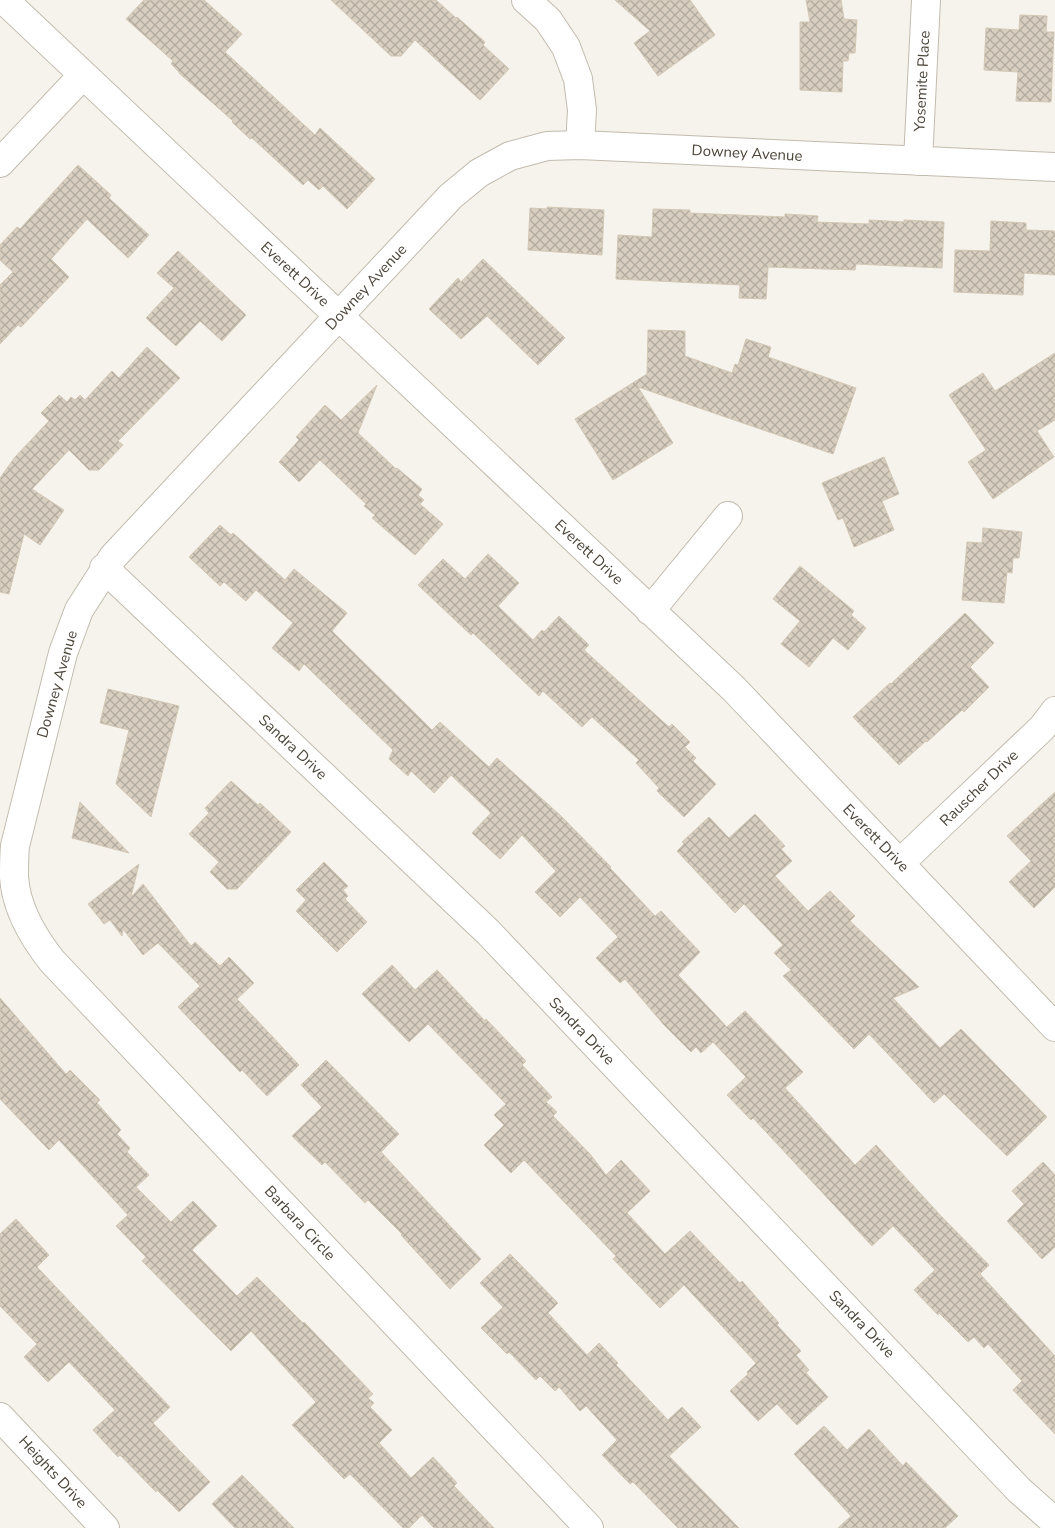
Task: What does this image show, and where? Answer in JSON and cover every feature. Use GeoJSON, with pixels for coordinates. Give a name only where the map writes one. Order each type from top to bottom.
{"type":"FeatureCollection","features":[{"type":"Feature","properties":{"kind":"street","name":"Everett Drive"},"geometry":{"type":"LineString","coordinates":[[4,0],[734,690],[1055,1026]]}},
{"type":"Feature","properties":{"kind":"street"},"geometry":{"type":"LineString","coordinates":[[526,0],[548,20],[566,47],[578,79],[582,110],[580,145]]}},
{"type":"Feature","properties":{"kind":"street","name":"Yosemite Place"},"geometry":{"type":"LineString","coordinates":[[918,161],[926,0]]}},
{"type":"Feature","properties":{"kind":"street"},"geometry":{"type":"LineString","coordinates":[[0,163],[83,75]]}},
{"type":"Feature","properties":{"kind":"street","name":"Downey Avenue"},"geometry":{"type":"LineString","coordinates":[[21,910],[14,879],[14,846],[62,653],[79,610],[104,568],[451,196],[479,172],[510,156],[547,146],[580,145],[1055,168]]}},
{"type":"Feature","properties":{"kind":"street"},"geometry":{"type":"LineString","coordinates":[[650,610],[728,516]]}},
{"type":"Feature","properties":{"kind":"street","name":"Sandra Drive"},"geometry":{"type":"LineString","coordinates":[[104,568],[488,932],[1019,1490],[1049,1516]]}},
{"type":"Feature","properties":{"kind":"street","name":"Rauscher Drive"},"geometry":{"type":"LineString","coordinates":[[900,863],[1042,728],[1055,711]]}},
{"type":"Feature","properties":{"kind":"street","name":"Barbara Circle"},"geometry":{"type":"LineString","coordinates":[[21,910],[37,942],[52,961],[589,1528]]}},
{"type":"Feature","properties":{"kind":"street","name":"Heights Drive"},"geometry":{"type":"LineString","coordinates":[[0,1417],[105,1528]]}},
{"type":"Feature","properties":{"kind":"building"},"geometry":{"type":"Polygon","coordinates":[[[144,0],[204,0],[242,34],[225,52],[315,135],[320,128],[375,179],[347,209],[323,186],[319,190],[308,180],[303,185],[179,73],[171,64],[173,61],[126,19],[144,0]]]}},
{"type":"Feature","properties":{"kind":"building"},"geometry":{"type":"Polygon","coordinates":[[[331,0],[436,0],[485,42],[483,45],[509,69],[480,100],[415,40],[401,56],[391,56],[331,0]]]}},
{"type":"Feature","properties":{"kind":"building"},"geometry":{"type":"Polygon","coordinates":[[[615,0],[690,0],[715,35],[658,76],[634,43],[650,31],[615,0]]]}},
{"type":"Feature","properties":{"kind":"building"},"geometry":{"type":"Polygon","coordinates":[[[806,0],[841,0],[844,19],[857,20],[855,53],[849,53],[848,61],[843,61],[842,92],[800,90],[800,22],[810,22],[806,0]]]}},
{"type":"Feature","properties":{"kind":"building"},"geometry":{"type":"Polygon","coordinates":[[[1020,15],[1047,16],[1046,32],[1054,32],[1051,102],[1016,101],[1018,72],[984,70],[986,28],[1019,30],[1020,15]]]}},
{"type":"Feature","properties":{"kind":"building"},"geometry":{"type":"Polygon","coordinates":[[[78,165],[111,195],[109,198],[149,235],[128,258],[87,219],[51,259],[69,277],[21,327],[18,325],[0,344],[0,285],[13,272],[0,260],[0,245],[17,227],[20,229],[78,165]]]}},
{"type":"Feature","properties":{"kind":"building"},"geometry":{"type":"Polygon","coordinates":[[[547,207],[604,210],[602,255],[528,250],[530,208],[547,209],[547,207]]]}},
{"type":"Feature","properties":{"kind":"building"},"geometry":{"type":"Polygon","coordinates":[[[653,209],[690,210],[690,213],[785,217],[785,214],[818,216],[817,222],[869,224],[869,220],[904,222],[904,220],[944,222],[942,268],[856,264],[855,270],[768,267],[766,299],[739,298],[740,285],[616,279],[618,235],[652,237],[653,209]]]}},
{"type":"Feature","properties":{"kind":"building"},"geometry":{"type":"Polygon","coordinates":[[[991,221],[1026,223],[1026,230],[1055,231],[1055,275],[1024,273],[1023,295],[954,292],[955,250],[990,251],[991,221]]]}},
{"type":"Feature","properties":{"kind":"building"},"geometry":{"type":"Polygon","coordinates":[[[178,251],[246,315],[222,341],[200,321],[176,346],[146,318],[174,288],[157,273],[178,251]]]}},
{"type":"Feature","properties":{"kind":"building"},"geometry":{"type":"Polygon","coordinates":[[[483,259],[565,338],[538,365],[487,316],[461,339],[429,309],[458,278],[461,282],[483,259]]]}},
{"type":"Feature","properties":{"kind":"building"},"geometry":{"type":"Polygon","coordinates":[[[648,330],[685,331],[685,356],[732,373],[735,364],[738,365],[746,339],[771,347],[768,357],[856,388],[833,454],[638,387],[673,443],[613,480],[575,419],[647,374],[648,330]]]}},
{"type":"Feature","properties":{"kind":"building"},"geometry":{"type":"Polygon","coordinates":[[[147,347],[180,378],[118,441],[123,445],[99,470],[89,470],[69,450],[32,489],[64,510],[40,545],[24,534],[9,594],[0,592],[0,478],[15,457],[49,421],[41,413],[59,395],[67,402],[71,397],[75,400],[80,395],[85,400],[112,371],[119,378],[147,347]]]}},
{"type":"Feature","properties":{"kind":"building"},"geometry":{"type":"Polygon","coordinates":[[[1055,353],[1055,420],[1037,431],[1054,457],[993,499],[968,462],[986,450],[949,395],[983,373],[995,391],[1055,353]]]}},
{"type":"Feature","properties":{"kind":"building"},"geometry":{"type":"Polygon","coordinates":[[[377,385],[358,433],[396,469],[422,489],[418,495],[424,500],[420,504],[443,524],[415,555],[372,518],[375,515],[364,506],[366,504],[320,460],[299,482],[279,462],[299,440],[296,437],[325,405],[341,420],[377,385]]]}},
{"type":"Feature","properties":{"kind":"building"},"geometry":{"type":"Polygon","coordinates":[[[884,457],[899,494],[882,501],[894,530],[854,547],[843,518],[838,520],[822,483],[884,457]]]}},
{"type":"Feature","properties":{"kind":"building"},"geometry":{"type":"Polygon","coordinates":[[[220,525],[231,535],[233,533],[285,580],[294,569],[347,613],[332,631],[432,730],[440,722],[489,767],[497,758],[561,816],[611,867],[655,916],[661,911],[700,952],[678,975],[727,1027],[745,1011],[803,1072],[785,1088],[855,1165],[876,1145],[989,1265],[980,1274],[1055,1356],[1055,1434],[1013,1390],[1022,1381],[988,1344],[984,1348],[974,1337],[968,1342],[914,1290],[935,1270],[893,1226],[872,1246],[753,1118],[751,1120],[727,1095],[746,1077],[713,1042],[701,1053],[696,1047],[691,1052],[664,1025],[625,979],[620,983],[596,958],[618,937],[580,897],[560,917],[535,892],[556,871],[522,835],[500,859],[472,833],[491,813],[451,775],[434,793],[411,771],[408,776],[389,759],[393,750],[304,664],[299,671],[272,648],[293,623],[256,590],[246,601],[224,582],[220,586],[189,557],[220,525]]]}},
{"type":"Feature","properties":{"kind":"building"},"geometry":{"type":"Polygon","coordinates":[[[983,528],[1022,532],[1019,558],[1013,558],[1012,573],[1007,572],[1004,603],[962,600],[967,542],[982,543],[983,528]]]}},
{"type":"Feature","properties":{"kind":"building"},"geometry":{"type":"Polygon","coordinates":[[[488,554],[519,583],[498,606],[533,640],[542,630],[544,632],[559,616],[589,645],[584,650],[669,727],[672,724],[690,742],[685,747],[696,758],[693,761],[716,784],[684,817],[657,791],[659,788],[636,763],[639,760],[592,717],[582,727],[543,691],[539,696],[473,633],[471,635],[418,585],[443,559],[465,579],[488,554]]]}},
{"type":"Feature","properties":{"kind":"building"},"geometry":{"type":"Polygon","coordinates":[[[800,566],[854,611],[851,615],[866,628],[848,650],[833,638],[809,667],[781,644],[800,621],[773,599],[800,566]]]}},
{"type":"Feature","properties":{"kind":"building"},"geometry":{"type":"Polygon","coordinates":[[[965,613],[994,643],[970,667],[989,687],[964,712],[962,710],[899,765],[853,717],[891,684],[965,613]]]}},
{"type":"Feature","properties":{"kind":"building"},"geometry":{"type":"Polygon","coordinates":[[[108,689],[179,706],[151,817],[116,784],[129,730],[100,723],[108,689]]]}},
{"type":"Feature","properties":{"kind":"building"},"geometry":{"type":"Polygon","coordinates":[[[231,781],[258,805],[260,803],[291,832],[237,889],[227,889],[210,872],[219,862],[189,834],[209,813],[205,808],[231,781]]]}},
{"type":"Feature","properties":{"kind":"building"},"geometry":{"type":"Polygon","coordinates":[[[1055,792],[1055,887],[1034,908],[1009,882],[1031,861],[1007,836],[1055,792]]]}},
{"type":"Feature","properties":{"kind":"building"},"geometry":{"type":"Polygon","coordinates":[[[80,802],[129,853],[72,838],[80,802]]]}},
{"type":"Feature","properties":{"kind":"building"},"geometry":{"type":"Polygon","coordinates":[[[755,814],[785,846],[781,849],[792,861],[775,876],[808,911],[830,891],[855,916],[850,921],[919,987],[893,998],[940,1048],[961,1029],[1047,1117],[1007,1156],[944,1094],[934,1103],[869,1034],[854,1049],[783,976],[791,970],[774,953],[783,945],[744,904],[735,913],[677,851],[684,844],[682,842],[709,817],[729,838],[755,814]]]}},
{"type":"Feature","properties":{"kind":"building"},"geometry":{"type":"Polygon","coordinates":[[[324,862],[348,886],[343,890],[348,896],[345,899],[367,922],[337,952],[296,911],[306,900],[296,890],[324,862]]]}},
{"type":"Feature","properties":{"kind":"building"},"geometry":{"type":"Polygon","coordinates":[[[139,864],[131,897],[143,884],[191,946],[195,942],[220,966],[229,957],[254,983],[237,999],[299,1065],[267,1096],[242,1070],[240,1072],[178,1007],[200,986],[158,943],[143,955],[123,929],[122,936],[110,920],[104,924],[88,904],[139,864]]]}},
{"type":"Feature","properties":{"kind":"building"},"geometry":{"type":"Polygon","coordinates":[[[392,965],[415,990],[437,970],[526,1061],[522,1065],[552,1097],[546,1102],[557,1112],[553,1116],[590,1154],[606,1175],[621,1160],[650,1191],[627,1213],[665,1254],[690,1231],[740,1283],[742,1281],[779,1323],[777,1325],[801,1351],[796,1355],[809,1370],[806,1373],[828,1397],[797,1425],[777,1404],[758,1421],[730,1391],[748,1374],[747,1372],[756,1363],[684,1285],[660,1308],[613,1259],[616,1256],[524,1160],[511,1173],[484,1145],[504,1125],[494,1115],[506,1104],[428,1024],[409,1042],[362,994],[392,965]]]}},
{"type":"Feature","properties":{"kind":"building"},"geometry":{"type":"Polygon","coordinates":[[[0,998],[66,1074],[70,1070],[100,1100],[97,1103],[121,1130],[117,1134],[130,1148],[127,1152],[149,1175],[136,1187],[171,1222],[193,1201],[217,1226],[192,1250],[237,1296],[257,1277],[304,1322],[373,1394],[368,1398],[374,1403],[370,1407],[392,1430],[379,1443],[411,1478],[433,1457],[457,1483],[454,1486],[494,1528],[434,1528],[422,1515],[409,1528],[403,1528],[350,1474],[344,1479],[292,1425],[316,1402],[251,1331],[231,1351],[142,1261],[146,1257],[116,1226],[128,1215],[59,1140],[49,1150],[0,1099],[0,998]]]}},
{"type":"Feature","properties":{"kind":"building"},"geometry":{"type":"Polygon","coordinates":[[[326,1060],[399,1134],[381,1152],[481,1259],[450,1289],[402,1234],[368,1200],[365,1203],[325,1162],[322,1165],[292,1136],[322,1107],[301,1085],[326,1060]]]}},
{"type":"Feature","properties":{"kind":"building"},"geometry":{"type":"Polygon","coordinates":[[[1043,1162],[1055,1175],[1055,1247],[1042,1259],[1007,1221],[1024,1204],[1012,1191],[1043,1162]]]}},
{"type":"Feature","properties":{"kind":"building"},"geometry":{"type":"Polygon","coordinates":[[[16,1219],[49,1255],[37,1267],[170,1407],[153,1423],[210,1482],[179,1512],[157,1490],[156,1492],[120,1455],[118,1457],[93,1430],[115,1410],[69,1362],[48,1382],[24,1357],[37,1344],[0,1306],[0,1234],[16,1219]]]}},
{"type":"Feature","properties":{"kind":"building"},"geometry":{"type":"Polygon","coordinates":[[[510,1254],[558,1303],[548,1313],[587,1355],[599,1343],[618,1363],[616,1365],[668,1420],[682,1407],[701,1427],[669,1456],[739,1528],[678,1528],[633,1482],[630,1484],[602,1455],[617,1440],[586,1406],[580,1411],[559,1387],[555,1391],[540,1376],[536,1380],[509,1352],[507,1354],[481,1328],[503,1307],[480,1283],[510,1254]]]}},
{"type":"Feature","properties":{"kind":"building"},"geometry":{"type":"Polygon","coordinates":[[[824,1426],[847,1450],[869,1429],[903,1466],[906,1462],[958,1516],[945,1528],[838,1528],[851,1516],[794,1454],[824,1426]]]}},
{"type":"Feature","properties":{"kind":"building"},"geometry":{"type":"Polygon","coordinates":[[[242,1475],[294,1528],[235,1528],[212,1504],[242,1475]]]}}]}
